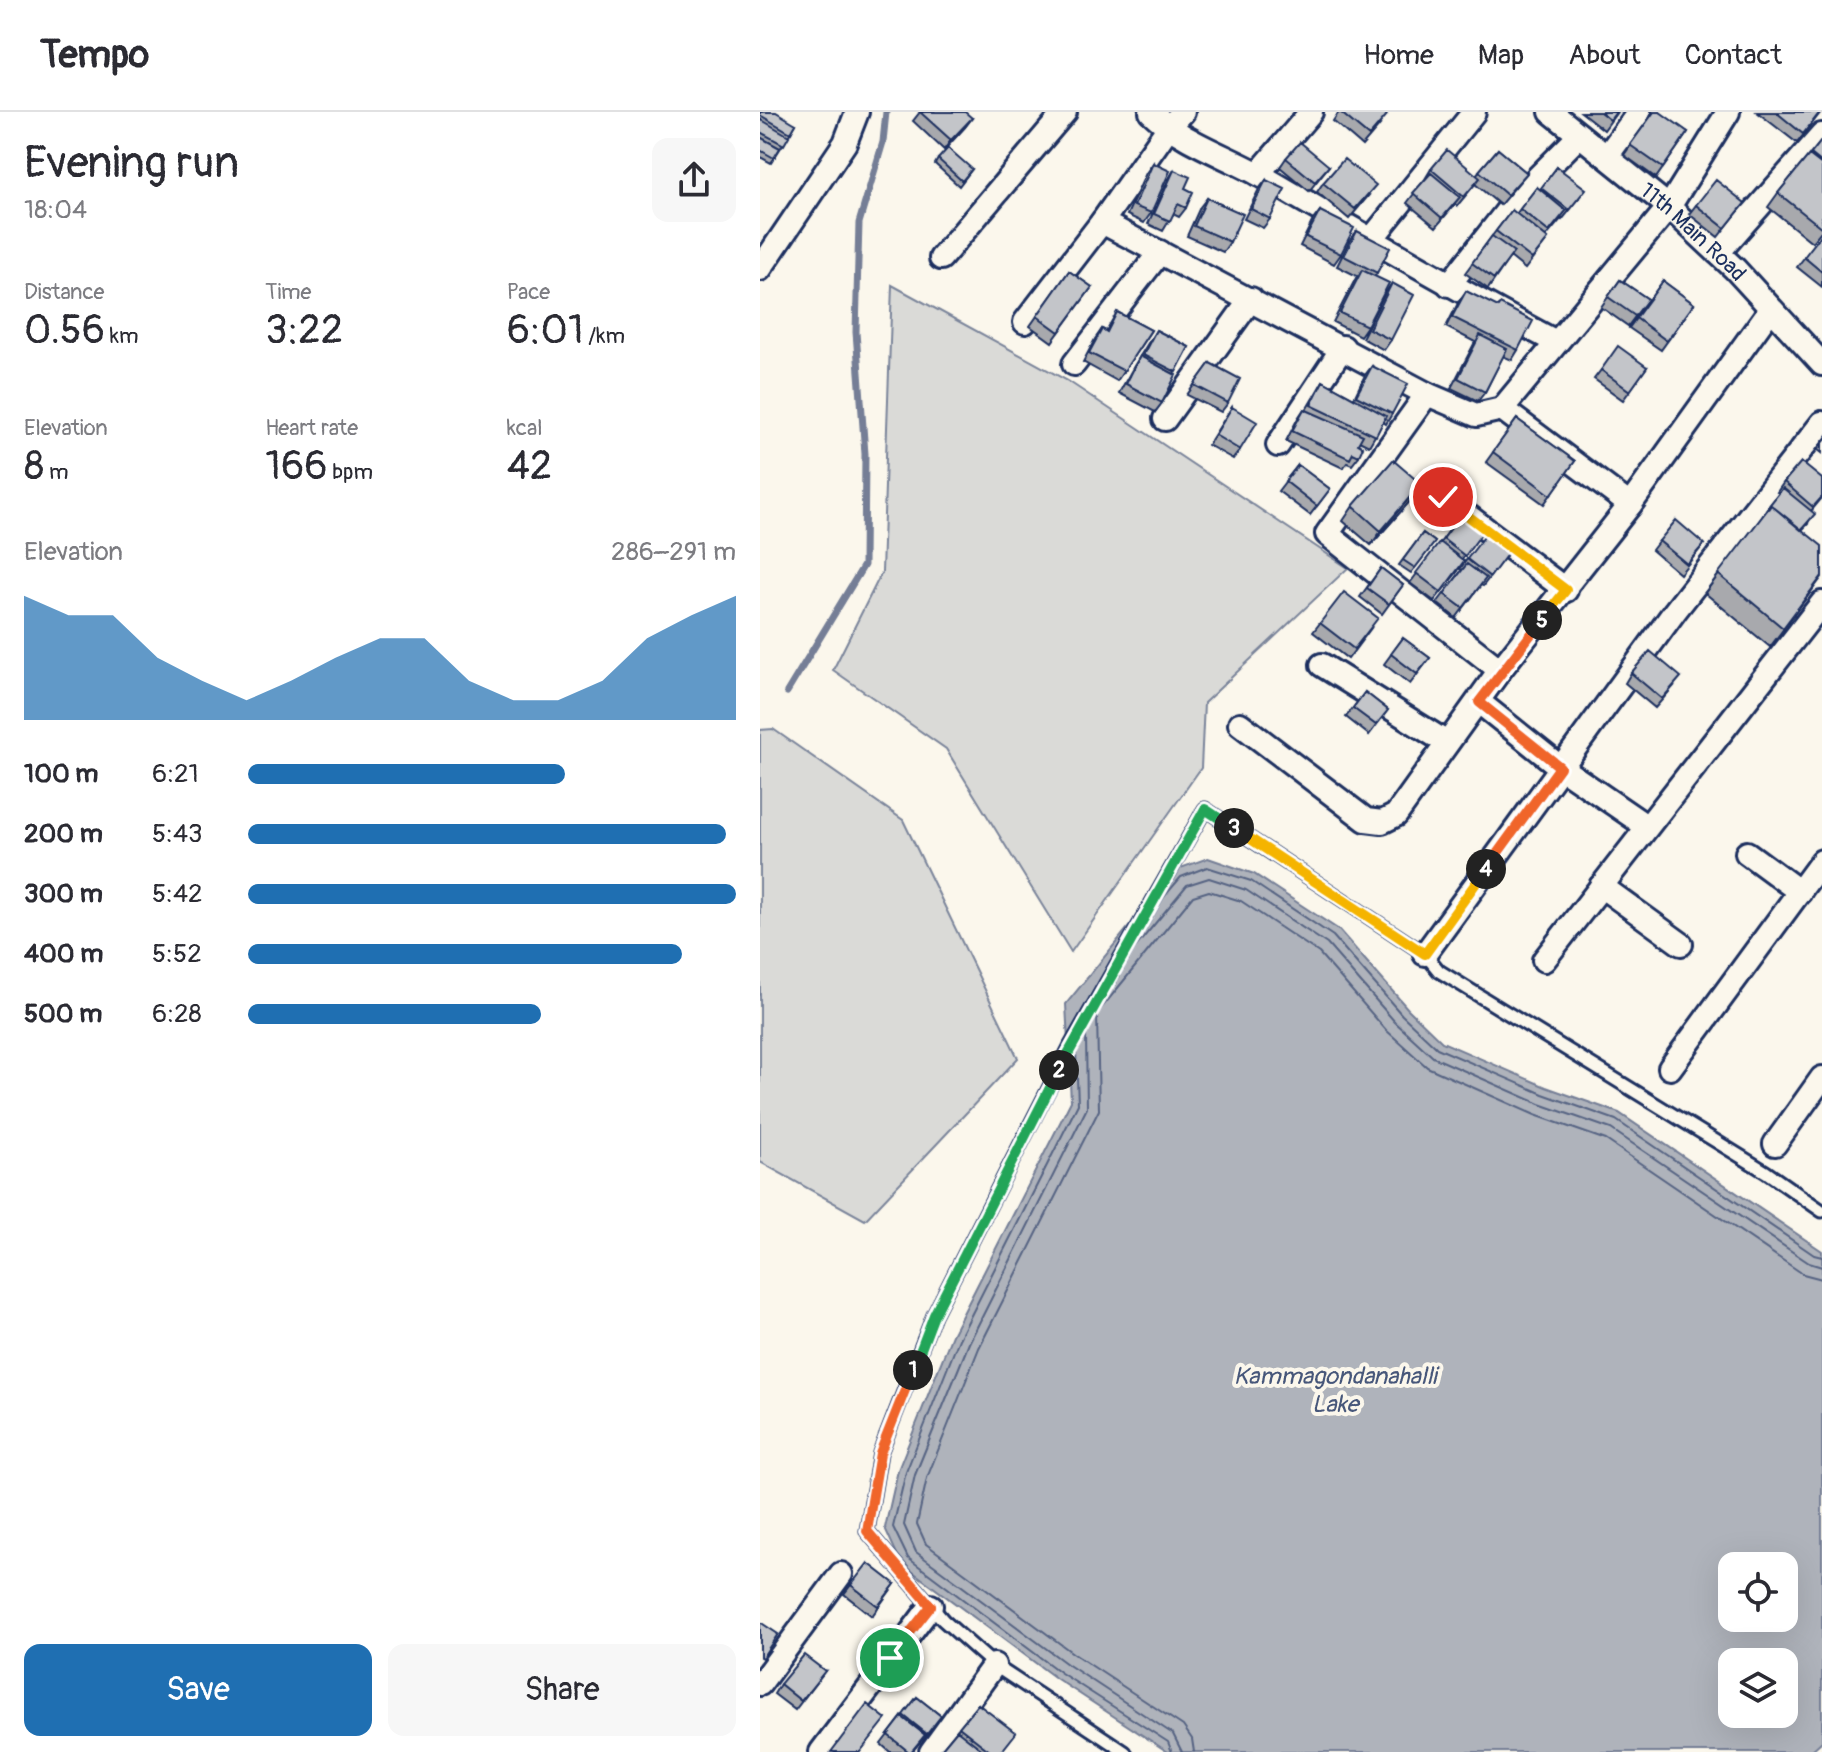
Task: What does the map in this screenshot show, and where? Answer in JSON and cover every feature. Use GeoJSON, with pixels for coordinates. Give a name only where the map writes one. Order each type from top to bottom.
{"type":"FeatureCollection","features":[{"type":"Feature","properties":{"kind":"street"},"geometry":{"type":"LineString","coordinates":[[760,269],[845,143],[857,112]]}},
{"type":"Feature","properties":{"kind":"street"},"geometry":{"type":"LineString","coordinates":[[941,258],[1065,112]]}},
{"type":"Feature","properties":{"kind":"street"},"geometry":{"type":"LineString","coordinates":[[1151,112],[1175,120],[1370,241],[1556,342]]}},
{"type":"Feature","properties":{"kind":"street"},"geometry":{"type":"LineString","coordinates":[[1258,174],[1311,112]]}},
{"type":"Feature","properties":{"kind":"street"},"geometry":{"type":"LineString","coordinates":[[1370,241],[1474,112]]}},
{"type":"Feature","properties":{"kind":"street","name":"11th Main Road"},"geometry":{"type":"LineString","coordinates":[[1551,112],[1669,207],[1819,355]]}},
{"type":"Feature","properties":{"kind":"street"},"geometry":{"type":"LineString","coordinates":[[1607,156],[1639,112]]}},
{"type":"Feature","properties":{"kind":"street"},"geometry":{"type":"LineString","coordinates":[[1102,222],[1427,394],[1476,415],[1502,409],[1669,207],[1728,112]]}},
{"type":"Feature","properties":{"kind":"street"},"geometry":{"type":"LineString","coordinates":[[1025,322],[1175,120]]}},
{"type":"Feature","properties":{"kind":"street"},"geometry":{"type":"LineString","coordinates":[[1718,253],[1806,168],[1822,135]]}},
{"type":"Feature","properties":{"kind":"street"},"geometry":{"type":"LineString","coordinates":[[1449,285],[1517,198],[1579,136]]}},
{"type":"Feature","properties":{"kind":"street"},"geometry":{"type":"LineString","coordinates":[[1074,364],[1160,252]]}},
{"type":"Feature","properties":{"kind":"street"},"geometry":{"type":"LineString","coordinates":[[1165,419],[1251,299]]}},
{"type":"Feature","properties":{"kind":"street"},"geometry":{"type":"LineString","coordinates":[[1240,724],[1366,820],[1382,822],[1396,815],[1500,670],[1630,505],[1770,310]]}},
{"type":"Feature","properties":{"kind":"street"},"geometry":{"type":"LineString","coordinates":[[1278,445],[1343,347]]}},
{"type":"Feature","properties":{"kind":"street"},"geometry":{"type":"LineString","coordinates":[[1427,394],[1327,534],[1500,670]]}},
{"type":"Feature","properties":{"kind":"street"},"geometry":{"type":"LineString","coordinates":[[1502,409],[1630,505]]}},
{"type":"Feature","properties":{"kind":"street"},"geometry":{"type":"LineString","coordinates":[[1425,954],[1560,767],[1822,423]]}},
{"type":"Feature","properties":{"kind":"street"},"geometry":{"type":"LineString","coordinates":[[1443,497],[1566,590]]}},
{"type":"Feature","properties":{"kind":"street"},"geometry":{"type":"LineString","coordinates":[[1544,960],[1822,603]]}},
{"type":"Feature","properties":{"kind":"street"},"geometry":{"type":"LineString","coordinates":[[1322,665],[1447,743]]}},
{"type":"Feature","properties":{"kind":"street"},"geometry":{"type":"LineString","coordinates":[[1479,702],[1560,767],[1646,826]]}},
{"type":"Feature","properties":{"kind":"street"},"geometry":{"type":"LineString","coordinates":[[1747,853],[1800,892]]}},
{"type":"Feature","properties":{"kind":"street"},"geometry":{"type":"LineString","coordinates":[[1670,1068],[1822,861]]}},
{"type":"Feature","properties":{"kind":"street"},"geometry":{"type":"LineString","coordinates":[[1601,886],[1681,944]]}},
{"type":"Feature","properties":{"kind":"street"},"geometry":{"type":"LineString","coordinates":[[1775,1144],[1822,1078]]}},
{"type":"Feature","properties":{"kind":"street"},"geometry":{"type":"LineString","coordinates":[[760,1684],[841,1574]]}},
{"type":"Feature","properties":{"kind":"street"},"geometry":{"type":"LineString","coordinates":[[821,1752],[931,1606]]}},
{"type":"Feature","properties":{"kind":"street"},"geometry":{"type":"LineString","coordinates":[[931,1752],[994,1665]]}},
{"type":"Feature","properties":{"kind":"lane"},"geometry":{"type":"LineString","coordinates":[[1125,1752],[994,1665],[931,1606],[867,1531],[880,1453],[934,1315],[1070,1047],[1205,809],[1425,954],[1439,971],[1766,1172],[1822,1211]]}},
{"type":"Feature","properties":{"kind":"shaded area"},"geometry":{"type":"Polygon","coordinates":[[[892,285],[1068,381],[1348,568],[1204,703],[1201,768],[1071,952],[946,749],[833,670],[882,572],[892,285]]]}},
{"type":"Feature","properties":{"kind":"shaded area"},"geometry":{"type":"Polygon","coordinates":[[[773,729],[903,820],[1018,1058],[865,1220],[760,1162],[760,730],[773,729]]]}},
{"type":"Feature","properties":{"kind":"water","name":"Kammagondanahalli Lake"},"geometry":{"type":"Polygon","coordinates":[[[1208,858],[1254,874],[1339,930],[1408,1009],[1442,1042],[1546,1087],[1619,1113],[1822,1251],[1822,1741],[1810,1752],[1168,1752],[1057,1679],[901,1563],[885,1528],[898,1470],[952,1335],[1071,1101],[1066,1004],[1175,870],[1208,858]]]}},
{"type":"Feature","properties":{"kind":"building"},"geometry":{"type":"Polygon","coordinates":[[[760,112],[776,112],[796,124],[791,133],[760,115],[760,112]]]}},
{"type":"Feature","properties":{"kind":"building"},"geometry":{"type":"Polygon","coordinates":[[[920,112],[965,112],[972,118],[951,140],[920,112]]]}},
{"type":"Feature","properties":{"kind":"building"},"geometry":{"type":"Polygon","coordinates":[[[1340,112],[1384,112],[1387,115],[1369,136],[1340,112]]]}},
{"type":"Feature","properties":{"kind":"building"},"geometry":{"type":"Polygon","coordinates":[[[1600,112],[1616,112],[1610,120],[1600,112]]]}},
{"type":"Feature","properties":{"kind":"building"},"geometry":{"type":"Polygon","coordinates":[[[1654,112],[1660,112],[1688,132],[1663,168],[1630,145],[1654,112]]]}},
{"type":"Feature","properties":{"kind":"building"},"geometry":{"type":"Polygon","coordinates":[[[1776,112],[1820,112],[1803,134],[1776,112]]]}},
{"type":"Feature","properties":{"kind":"building"},"geometry":{"type":"Polygon","coordinates":[[[760,119],[789,136],[784,145],[760,132],[760,119]]]}},
{"type":"Feature","properties":{"kind":"building"},"geometry":{"type":"Polygon","coordinates":[[[760,137],[780,148],[774,158],[760,150],[760,137]]]}},
{"type":"Feature","properties":{"kind":"building"},"geometry":{"type":"Polygon","coordinates":[[[1822,140],[1822,163],[1811,154],[1822,140]]]}},
{"type":"Feature","properties":{"kind":"building"},"geometry":{"type":"Polygon","coordinates":[[[1300,142],[1329,166],[1315,182],[1286,158],[1300,142]]]}},
{"type":"Feature","properties":{"kind":"building"},"geometry":{"type":"Polygon","coordinates":[[[948,148],[972,169],[962,181],[938,159],[948,148]]]}},
{"type":"Feature","properties":{"kind":"building"},"geometry":{"type":"Polygon","coordinates":[[[1498,149],[1527,173],[1507,195],[1479,171],[1498,149]]]}},
{"type":"Feature","properties":{"kind":"building"},"geometry":{"type":"Polygon","coordinates":[[[1447,150],[1480,178],[1464,197],[1431,169],[1447,150]]]}},
{"type":"Feature","properties":{"kind":"building"},"geometry":{"type":"Polygon","coordinates":[[[1809,155],[1822,165],[1822,228],[1778,193],[1809,155]]]}},
{"type":"Feature","properties":{"kind":"building"},"geometry":{"type":"Polygon","coordinates":[[[1344,159],[1376,185],[1355,209],[1323,183],[1344,159]]]}},
{"type":"Feature","properties":{"kind":"building"},"geometry":{"type":"Polygon","coordinates":[[[1153,163],[1170,171],[1151,213],[1134,206],[1153,163]]]}},
{"type":"Feature","properties":{"kind":"building"},"geometry":{"type":"Polygon","coordinates":[[[1557,167],[1586,189],[1569,210],[1541,188],[1557,167]]]}},
{"type":"Feature","properties":{"kind":"building"},"geometry":{"type":"Polygon","coordinates":[[[1174,170],[1190,177],[1185,188],[1193,192],[1186,208],[1178,204],[1170,221],[1154,214],[1174,170]]]}},
{"type":"Feature","properties":{"kind":"building"},"geometry":{"type":"Polygon","coordinates":[[[1431,173],[1460,197],[1442,218],[1413,193],[1431,173]]]}},
{"type":"Feature","properties":{"kind":"building"},"geometry":{"type":"Polygon","coordinates":[[[1266,180],[1285,189],[1270,219],[1251,209],[1266,180]]]}},
{"type":"Feature","properties":{"kind":"building"},"geometry":{"type":"Polygon","coordinates":[[[1716,180],[1745,203],[1725,228],[1696,205],[1716,180]]]}},
{"type":"Feature","properties":{"kind":"building"},"geometry":{"type":"Polygon","coordinates":[[[1537,187],[1566,211],[1549,232],[1520,209],[1537,187]]]}},
{"type":"Feature","properties":{"kind":"building"},"geometry":{"type":"Polygon","coordinates":[[[1207,198],[1243,214],[1230,242],[1194,226],[1207,198]]]}},
{"type":"Feature","properties":{"kind":"building"},"geometry":{"type":"Polygon","coordinates":[[[1512,210],[1548,239],[1532,259],[1496,231],[1512,210]]]}},
{"type":"Feature","properties":{"kind":"building"},"geometry":{"type":"Polygon","coordinates":[[[1320,211],[1354,228],[1341,254],[1306,237],[1320,211]]]}},
{"type":"Feature","properties":{"kind":"building"},"geometry":{"type":"Polygon","coordinates":[[[1357,231],[1390,248],[1377,273],[1344,256],[1357,231]]]}},
{"type":"Feature","properties":{"kind":"building"},"geometry":{"type":"Polygon","coordinates":[[[1822,234],[1822,272],[1804,257],[1822,234]]]}},
{"type":"Feature","properties":{"kind":"building"},"geometry":{"type":"Polygon","coordinates":[[[1492,236],[1514,252],[1494,279],[1472,263],[1492,236]]]}},
{"type":"Feature","properties":{"kind":"building"},"geometry":{"type":"Polygon","coordinates":[[[1362,270],[1389,283],[1367,326],[1340,313],[1362,270]]]}},
{"type":"Feature","properties":{"kind":"building"},"geometry":{"type":"Polygon","coordinates":[[[1069,271],[1092,287],[1059,332],[1037,316],[1069,271]]]}},
{"type":"Feature","properties":{"kind":"building"},"geometry":{"type":"Polygon","coordinates":[[[1620,280],[1648,299],[1635,316],[1608,297],[1620,280]]]}},
{"type":"Feature","properties":{"kind":"building"},"geometry":{"type":"Polygon","coordinates":[[[1663,281],[1694,304],[1667,341],[1636,318],[1663,281]]]}},
{"type":"Feature","properties":{"kind":"building"},"geometry":{"type":"Polygon","coordinates":[[[1392,283],[1414,295],[1391,340],[1369,329],[1392,283]]]}},
{"type":"Feature","properties":{"kind":"building"},"geometry":{"type":"Polygon","coordinates":[[[1466,291],[1533,321],[1518,350],[1452,317],[1466,291]]]}},
{"type":"Feature","properties":{"kind":"building"},"geometry":{"type":"Polygon","coordinates":[[[1117,312],[1151,330],[1124,371],[1089,353],[1102,329],[1107,332],[1117,312]]]}},
{"type":"Feature","properties":{"kind":"building"},"geometry":{"type":"Polygon","coordinates":[[[1156,330],[1189,347],[1176,372],[1143,355],[1156,330]]]}},
{"type":"Feature","properties":{"kind":"building"},"geometry":{"type":"Polygon","coordinates":[[[1480,335],[1507,349],[1485,392],[1458,378],[1480,335]]]}},
{"type":"Feature","properties":{"kind":"building"},"geometry":{"type":"Polygon","coordinates":[[[1618,346],[1647,367],[1630,391],[1601,370],[1618,346]]]}},
{"type":"Feature","properties":{"kind":"building"},"geometry":{"type":"Polygon","coordinates":[[[1140,356],[1176,375],[1162,403],[1126,384],[1140,356]]]}},
{"type":"Feature","properties":{"kind":"building"},"geometry":{"type":"Polygon","coordinates":[[[1210,363],[1240,379],[1228,403],[1194,385],[1210,363]]]}},
{"type":"Feature","properties":{"kind":"building"},"geometry":{"type":"Polygon","coordinates":[[[1372,366],[1408,384],[1392,414],[1356,396],[1372,366]]]}},
{"type":"Feature","properties":{"kind":"building"},"geometry":{"type":"Polygon","coordinates":[[[1323,381],[1386,416],[1376,436],[1311,405],[1323,381]]]}},
{"type":"Feature","properties":{"kind":"building"},"geometry":{"type":"Polygon","coordinates":[[[1232,407],[1257,422],[1240,450],[1215,435],[1232,407]]]}},
{"type":"Feature","properties":{"kind":"building"},"geometry":{"type":"Polygon","coordinates":[[[1304,409],[1363,435],[1358,444],[1363,447],[1359,456],[1353,453],[1350,459],[1292,431],[1304,409]]]}},
{"type":"Feature","properties":{"kind":"building"},"geometry":{"type":"Polygon","coordinates":[[[1517,419],[1575,461],[1551,495],[1493,452],[1517,419]]]}},
{"type":"Feature","properties":{"kind":"building"},"geometry":{"type":"Polygon","coordinates":[[[1393,460],[1421,484],[1381,531],[1353,506],[1393,460]]]}},
{"type":"Feature","properties":{"kind":"building"},"geometry":{"type":"Polygon","coordinates":[[[1801,462],[1822,479],[1822,497],[1813,507],[1784,482],[1801,462]]]}},
{"type":"Feature","properties":{"kind":"building"},"geometry":{"type":"Polygon","coordinates":[[[1298,465],[1330,489],[1317,506],[1285,481],[1298,465]]]}},
{"type":"Feature","properties":{"kind":"building"},"geometry":{"type":"Polygon","coordinates":[[[1783,488],[1815,514],[1801,530],[1771,505],[1768,507],[1783,488]]]}},
{"type":"Feature","properties":{"kind":"building"},"geometry":{"type":"Polygon","coordinates":[[[1771,505],[1822,546],[1822,576],[1783,628],[1718,574],[1771,505]]]}},
{"type":"Feature","properties":{"kind":"building"},"geometry":{"type":"Polygon","coordinates":[[[1466,508],[1488,525],[1465,556],[1443,539],[1466,508]]]}},
{"type":"Feature","properties":{"kind":"building"},"geometry":{"type":"Polygon","coordinates":[[[1676,520],[1704,544],[1687,564],[1659,541],[1676,520]]]}},
{"type":"Feature","properties":{"kind":"building"},"geometry":{"type":"Polygon","coordinates":[[[1491,528],[1514,545],[1490,577],[1467,559],[1491,528]]]}},
{"type":"Feature","properties":{"kind":"building"},"geometry":{"type":"Polygon","coordinates":[[[1423,533],[1435,542],[1415,568],[1403,560],[1423,533]]]}},
{"type":"Feature","properties":{"kind":"building"},"geometry":{"type":"Polygon","coordinates":[[[1440,542],[1464,561],[1441,592],[1416,573],[1440,542]]]}},
{"type":"Feature","properties":{"kind":"building"},"geometry":{"type":"Polygon","coordinates":[[[1467,564],[1486,578],[1463,608],[1444,594],[1467,564]]]}},
{"type":"Feature","properties":{"kind":"building"},"geometry":{"type":"Polygon","coordinates":[[[1381,568],[1403,585],[1389,604],[1367,588],[1381,568]]]}},
{"type":"Feature","properties":{"kind":"building"},"geometry":{"type":"Polygon","coordinates":[[[1344,592],[1378,618],[1354,649],[1320,623],[1344,592]]]}},
{"type":"Feature","properties":{"kind":"building"},"geometry":{"type":"Polygon","coordinates":[[[1403,638],[1430,658],[1417,674],[1391,654],[1403,638]]]}},
{"type":"Feature","properties":{"kind":"building"},"geometry":{"type":"Polygon","coordinates":[[[1650,651],[1681,677],[1662,699],[1631,673],[1650,651]]]}},
{"type":"Feature","properties":{"kind":"building"},"geometry":{"type":"Polygon","coordinates":[[[1365,692],[1388,710],[1376,725],[1353,708],[1365,692]]]}},
{"type":"Feature","properties":{"kind":"building"},"geometry":{"type":"Polygon","coordinates":[[[868,1563],[895,1584],[878,1606],[851,1585],[868,1563]]]}},
{"type":"Feature","properties":{"kind":"building"},"geometry":{"type":"Polygon","coordinates":[[[760,1622],[778,1634],[762,1658],[760,1657],[760,1622]]]}},
{"type":"Feature","properties":{"kind":"building"},"geometry":{"type":"Polygon","coordinates":[[[804,1655],[825,1671],[801,1701],[780,1684],[804,1655]]]}},
{"type":"Feature","properties":{"kind":"building"},"geometry":{"type":"Polygon","coordinates":[[[917,1697],[941,1716],[927,1734],[903,1715],[917,1697]]]}},
{"type":"Feature","properties":{"kind":"building"},"geometry":{"type":"Polygon","coordinates":[[[867,1704],[886,1719],[860,1752],[831,1752],[867,1704]]]}},
{"type":"Feature","properties":{"kind":"building"},"geometry":{"type":"Polygon","coordinates":[[[978,1704],[1016,1733],[1001,1752],[991,1752],[959,1727],[978,1704]]]}},
{"type":"Feature","properties":{"kind":"building"},"geometry":{"type":"Polygon","coordinates":[[[902,1717],[925,1735],[911,1752],[888,1735],[902,1717]]]}},
{"type":"Feature","properties":{"kind":"building"},"geometry":{"type":"Polygon","coordinates":[[[957,1730],[985,1752],[948,1752],[942,1748],[957,1730]]]}},
{"type":"Feature","properties":{"kind":"waterway"},"geometry":{"type":"LineString","coordinates":[[787,692],[864,565],[865,454],[856,332],[859,223],[883,142],[886,112]]}},
{"type":"Feature","properties":{"kind":"route"},"geometry":{"type":"LineString","coordinates":[[890,1658],[931,1606],[867,1531],[880,1453],[934,1315],[1070,1047],[1205,809],[1425,954],[1560,767],[1479,702],[1500,670],[1566,590],[1443,497]]}}]}
